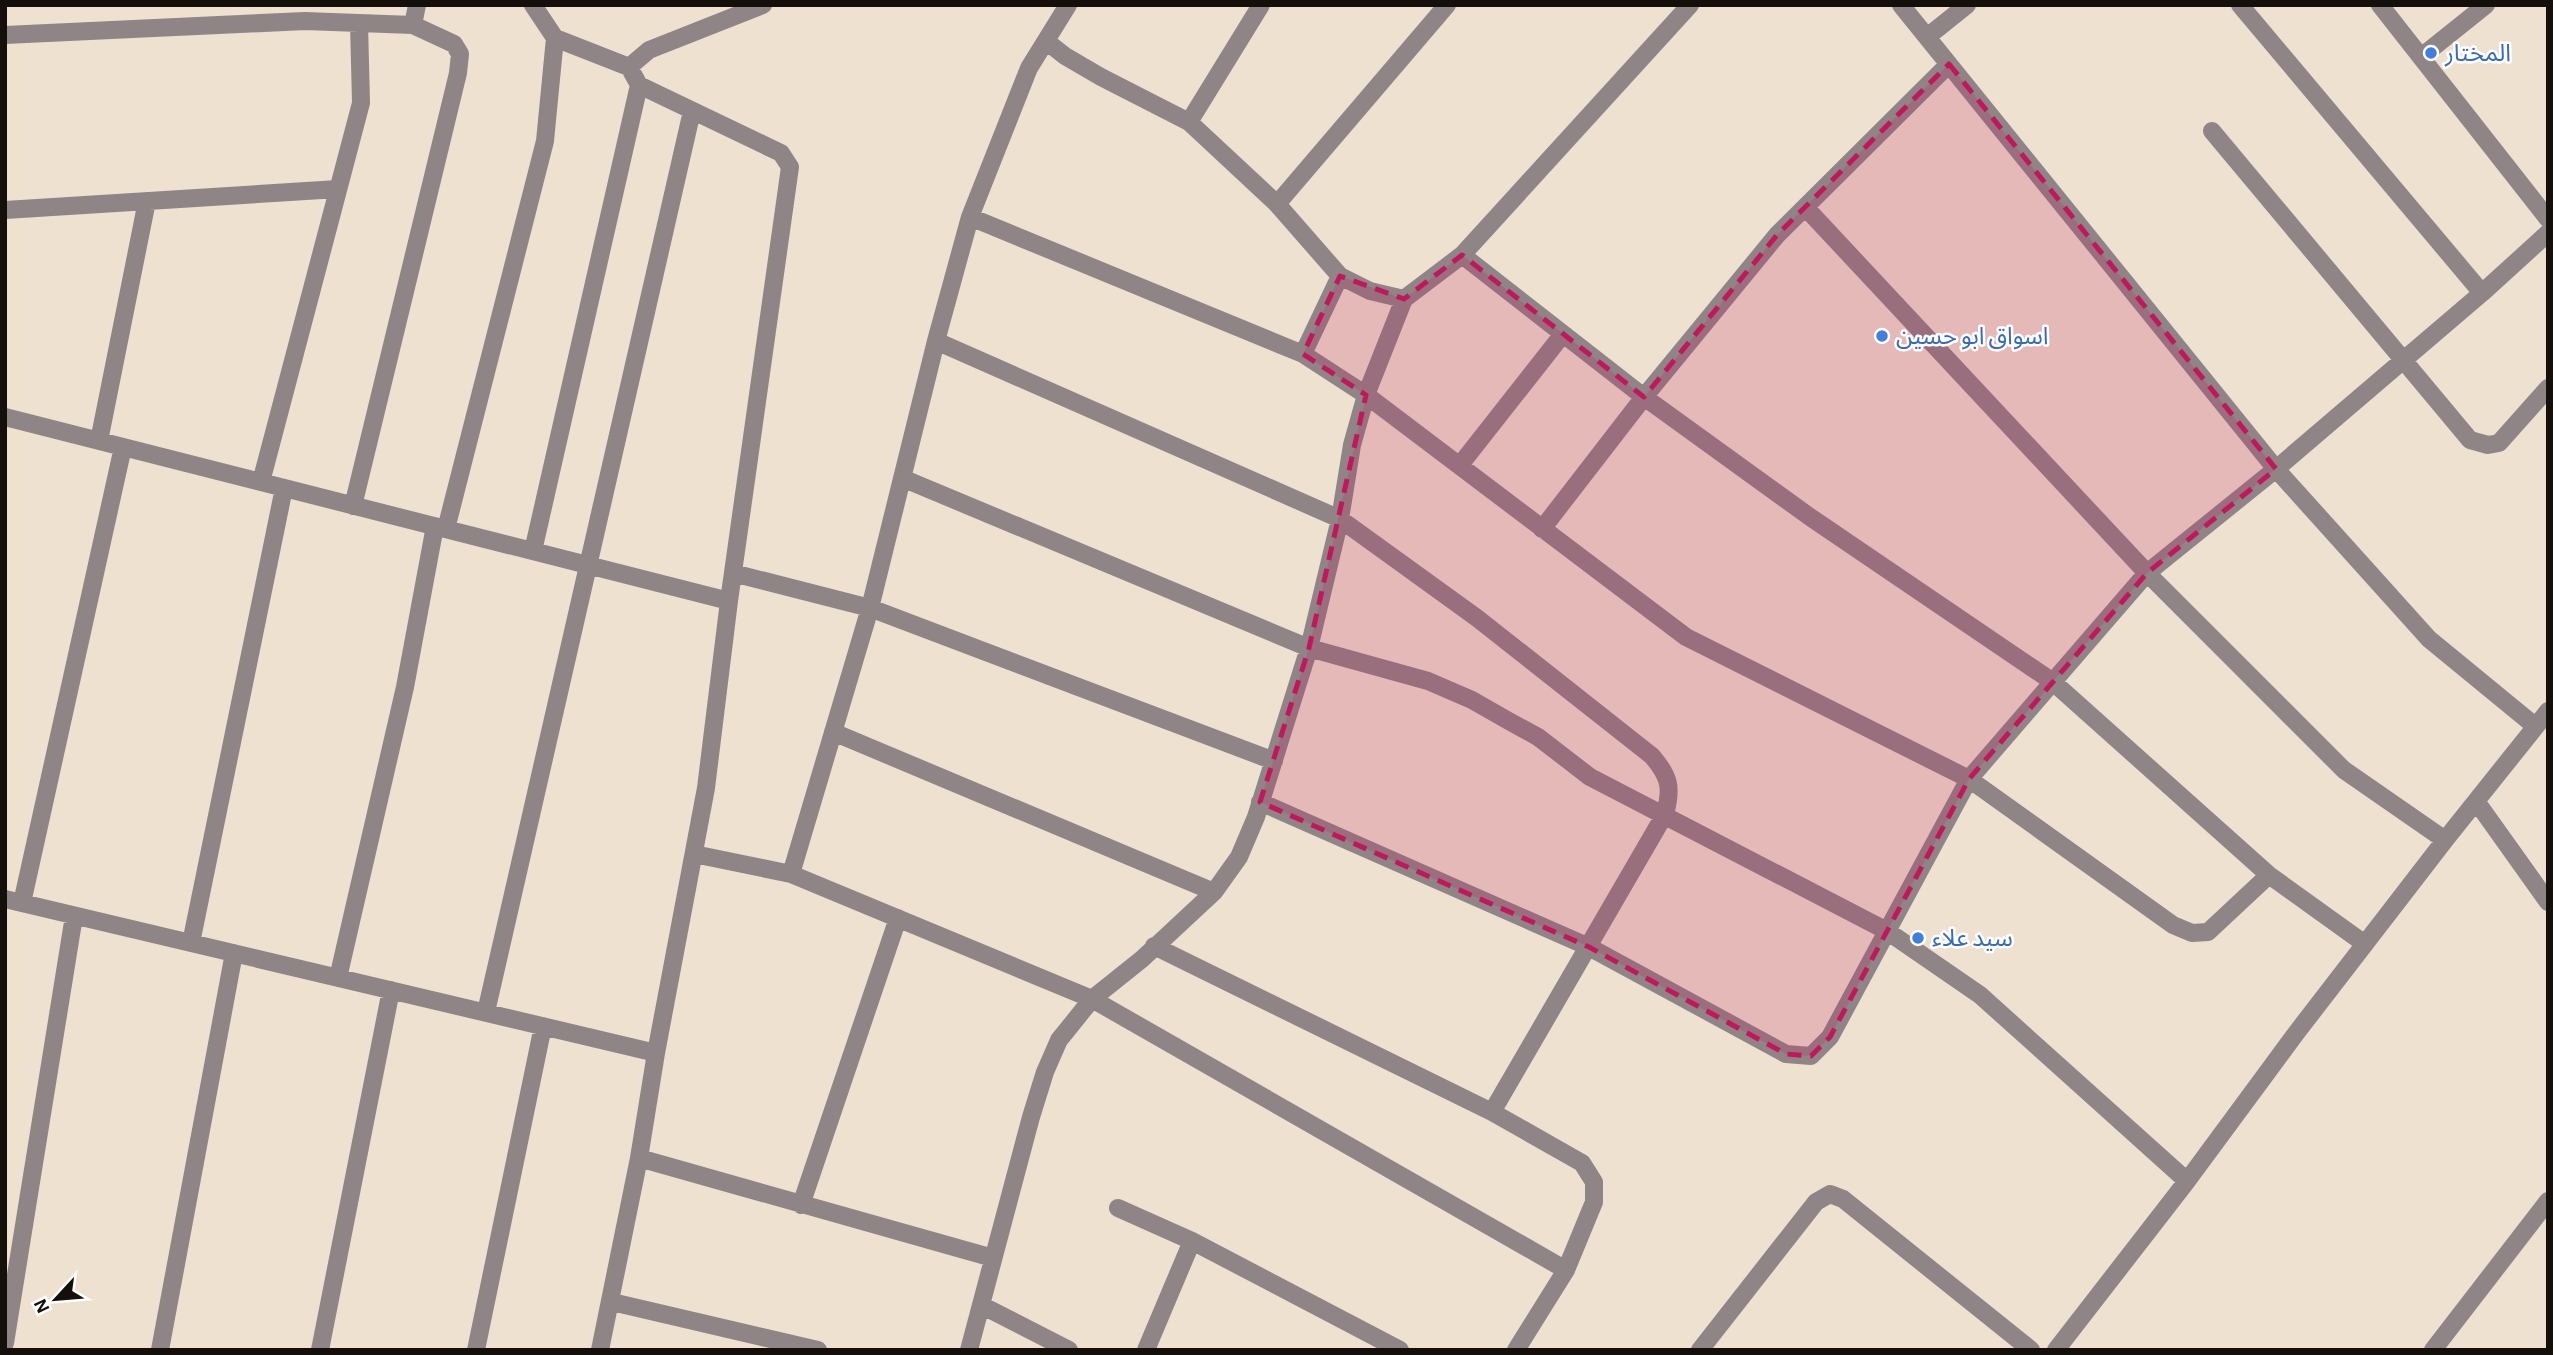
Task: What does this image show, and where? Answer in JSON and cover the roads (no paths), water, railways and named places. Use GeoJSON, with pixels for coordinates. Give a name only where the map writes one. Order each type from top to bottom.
{"type":"FeatureCollection","features":[{"type":"Feature","properties":{"kind":"street"},"geometry":{"type":"LineString","coordinates":[[413,24],[418,5]]}},
{"type":"Feature","properties":{"kind":"street"},"geometry":{"type":"LineString","coordinates":[[533,5],[555,38],[629,67],[639,85],[781,153],[790,167],[729,601],[706,788],[612,1302],[600,1350]]}},
{"type":"Feature","properties":{"kind":"street"},"geometry":{"type":"LineString","coordinates":[[629,67],[649,50],[763,5]]}},
{"type":"Feature","properties":{"kind":"street"},"geometry":{"type":"LineString","coordinates":[[791,874],[870,608],[936,341],[970,217],[1029,68],[1068,5]]}},
{"type":"Feature","properties":{"kind":"street"},"geometry":{"type":"LineString","coordinates":[[1189,122],[1261,5]]}},
{"type":"Feature","properties":{"kind":"street"},"geometry":{"type":"LineString","coordinates":[[1277,204],[1447,5]]}},
{"type":"Feature","properties":{"kind":"street"},"geometry":{"type":"LineString","coordinates":[[1901,5],[2276,469],[2429,639],[2535,726]]}},
{"type":"Feature","properties":{"kind":"street"},"geometry":{"type":"LineString","coordinates":[[1927,37],[1967,5]]}},
{"type":"Feature","properties":{"kind":"street"},"geometry":{"type":"LineString","coordinates":[[2240,5],[2482,293]]}},
{"type":"Feature","properties":{"kind":"street"},"geometry":{"type":"LineString","coordinates":[[2381,5],[2548,219]]}},
{"type":"Feature","properties":{"kind":"street"},"geometry":{"type":"LineString","coordinates":[[2421,57],[2486,5]]}},
{"type":"Feature","properties":{"kind":"street"},"geometry":{"type":"LineString","coordinates":[[969,1350],[1045,1072],[1059,1040],[1092,999],[1214,892],[1239,857],[1274,761],[1309,648],[1340,519],[1352,445],[1366,395],[1404,299],[1462,255],[1683,8]]}},
{"type":"Feature","properties":{"kind":"street"},"geometry":{"type":"LineString","coordinates":[[5,35],[305,21],[413,24],[454,44],[460,54],[458,73],[354,506]]}},
{"type":"Feature","properties":{"kind":"street"},"geometry":{"type":"LineString","coordinates":[[261,482],[360,103],[359,23]]}},
{"type":"Feature","properties":{"kind":"street"},"geometry":{"type":"LineString","coordinates":[[338,978],[440,528],[545,141],[555,38]]}},
{"type":"Feature","properties":{"kind":"street"},"geometry":{"type":"LineString","coordinates":[[1046,41],[1065,56],[1101,77],[1189,122],[1277,204],[1340,276],[1370,291],[1404,299]]}},
{"type":"Feature","properties":{"kind":"street"},"geometry":{"type":"LineString","coordinates":[[1542,528],[1644,397],[1777,234],[1949,64]]}},
{"type":"Feature","properties":{"kind":"street"},"geometry":{"type":"LineString","coordinates":[[533,551],[639,85]]}},
{"type":"Feature","properties":{"kind":"street"},"geometry":{"type":"LineString","coordinates":[[486,1012],[692,111]]}},
{"type":"Feature","properties":{"kind":"street"},"geometry":{"type":"LineString","coordinates":[[2212,131],[2470,440],[2488,445],[2499,443],[2548,388]]}},
{"type":"Feature","properties":{"kind":"street"},"geometry":{"type":"LineString","coordinates":[[5,210],[338,188]]}},
{"type":"Feature","properties":{"kind":"street"},"geometry":{"type":"LineString","coordinates":[[99,441],[147,201]]}},
{"type":"Feature","properties":{"kind":"street"},"geometry":{"type":"LineString","coordinates":[[1805,207],[2147,573],[2344,770],[2445,840]]}},
{"type":"Feature","properties":{"kind":"street"},"geometry":{"type":"LineString","coordinates":[[970,217],[1303,354],[1366,395],[1686,637],[1969,779],[2173,925],[2192,933],[2208,932],[2269,875]]}},
{"type":"Feature","properties":{"kind":"street"},"geometry":{"type":"LineString","coordinates":[[1260,802],[1589,947],[1786,1054],[1811,1056],[1830,1037],[1969,779],[2147,573],[2276,469],[2548,233]]}},
{"type":"Feature","properties":{"kind":"street"},"geometry":{"type":"LineString","coordinates":[[1462,255],[1644,397],[1810,517],[2053,682],[2269,875],[2365,944]]}},
{"type":"Feature","properties":{"kind":"street"},"geometry":{"type":"LineString","coordinates":[[1303,354],[1340,276]]}},
{"type":"Feature","properties":{"kind":"street"},"geometry":{"type":"LineString","coordinates":[[1460,466],[1563,334]]}},
{"type":"Feature","properties":{"kind":"street"},"geometry":{"type":"LineString","coordinates":[[936,341],[1340,519],[1477,618],[1652,756],[1661,767],[1671,794],[1665,814],[1492,1112]]}},
{"type":"Feature","properties":{"kind":"street"},"geometry":{"type":"LineString","coordinates":[[5,417],[729,601]]}},
{"type":"Feature","properties":{"kind":"street"},"geometry":{"type":"LineString","coordinates":[[123,447],[13,901],[656,1053]]}},
{"type":"Feature","properties":{"kind":"street"},"geometry":{"type":"LineString","coordinates":[[902,478],[1309,648],[1428,681],[1472,700],[1538,737],[1590,776],[1887,931],[1980,995],[2187,1181]]}},
{"type":"Feature","properties":{"kind":"street"},"geometry":{"type":"LineString","coordinates":[[191,943],[284,488]]}},
{"type":"Feature","properties":{"kind":"street"},"geometry":{"type":"LineString","coordinates":[[733,573],[870,608],[1274,761]]}},
{"type":"Feature","properties":{"kind":"street"},"geometry":{"type":"LineString","coordinates":[[2056,1350],[2445,840],[2548,712]]}},
{"type":"Feature","properties":{"kind":"street"},"geometry":{"type":"LineString","coordinates":[[833,732],[1214,892]]}},
{"type":"Feature","properties":{"kind":"street"},"geometry":{"type":"LineString","coordinates":[[2476,800],[2548,902]]}},
{"type":"Feature","properties":{"kind":"street"},"geometry":{"type":"LineString","coordinates":[[694,854],[791,874],[1092,999],[1566,1270]]}},
{"type":"Feature","properties":{"kind":"street"},"geometry":{"type":"LineString","coordinates":[[5,1343],[75,916]]}},
{"type":"Feature","properties":{"kind":"street"},"geometry":{"type":"LineString","coordinates":[[801,1205],[898,918]]}},
{"type":"Feature","properties":{"kind":"street"},"geometry":{"type":"LineString","coordinates":[[1154,946],[1492,1112],[1581,1163],[1594,1182],[1594,1202],[1566,1270],[1516,1350]]}},
{"type":"Feature","properties":{"kind":"street"},"geometry":{"type":"LineString","coordinates":[[160,1350],[234,953]]}},
{"type":"Feature","properties":{"kind":"street"},"geometry":{"type":"LineString","coordinates":[[320,1350],[391,990]]}},
{"type":"Feature","properties":{"kind":"street"},"geometry":{"type":"LineString","coordinates":[[476,1350],[543,1026]]}},
{"type":"Feature","properties":{"kind":"street"},"geometry":{"type":"LineString","coordinates":[[639,1158],[993,1258]]}},
{"type":"Feature","properties":{"kind":"street"},"geometry":{"type":"LineString","coordinates":[[1700,1350],[1816,1202],[1830,1194],[1843,1199],[2031,1350]]}},
{"type":"Feature","properties":{"kind":"street"},"geometry":{"type":"LineString","coordinates":[[2433,1350],[2548,1201]]}},
{"type":"Feature","properties":{"kind":"street"},"geometry":{"type":"LineString","coordinates":[[1118,1208],[1192,1241],[1400,1350]]}},
{"type":"Feature","properties":{"kind":"street"},"geometry":{"type":"LineString","coordinates":[[1146,1350],[1192,1241]]}},
{"type":"Feature","properties":{"kind":"street"},"geometry":{"type":"LineString","coordinates":[[612,1302],[818,1350]]}},
{"type":"Feature","properties":{"kind":"street"},"geometry":{"type":"LineString","coordinates":[[981,1305],[1069,1350]]}},
{"type":"Feature","properties":{"kind":"place","name":"المختار"},"geometry":{"type":"Point","coordinates":[2431,53]}},
{"type":"Feature","properties":{"kind":"place","name":"اسواق ابو حسين"},"geometry":{"type":"Point","coordinates":[1882,336]}},
{"type":"Feature","properties":{"kind":"place","name":"سيد علاء"},"geometry":{"type":"Point","coordinates":[1918,938]}}]}
